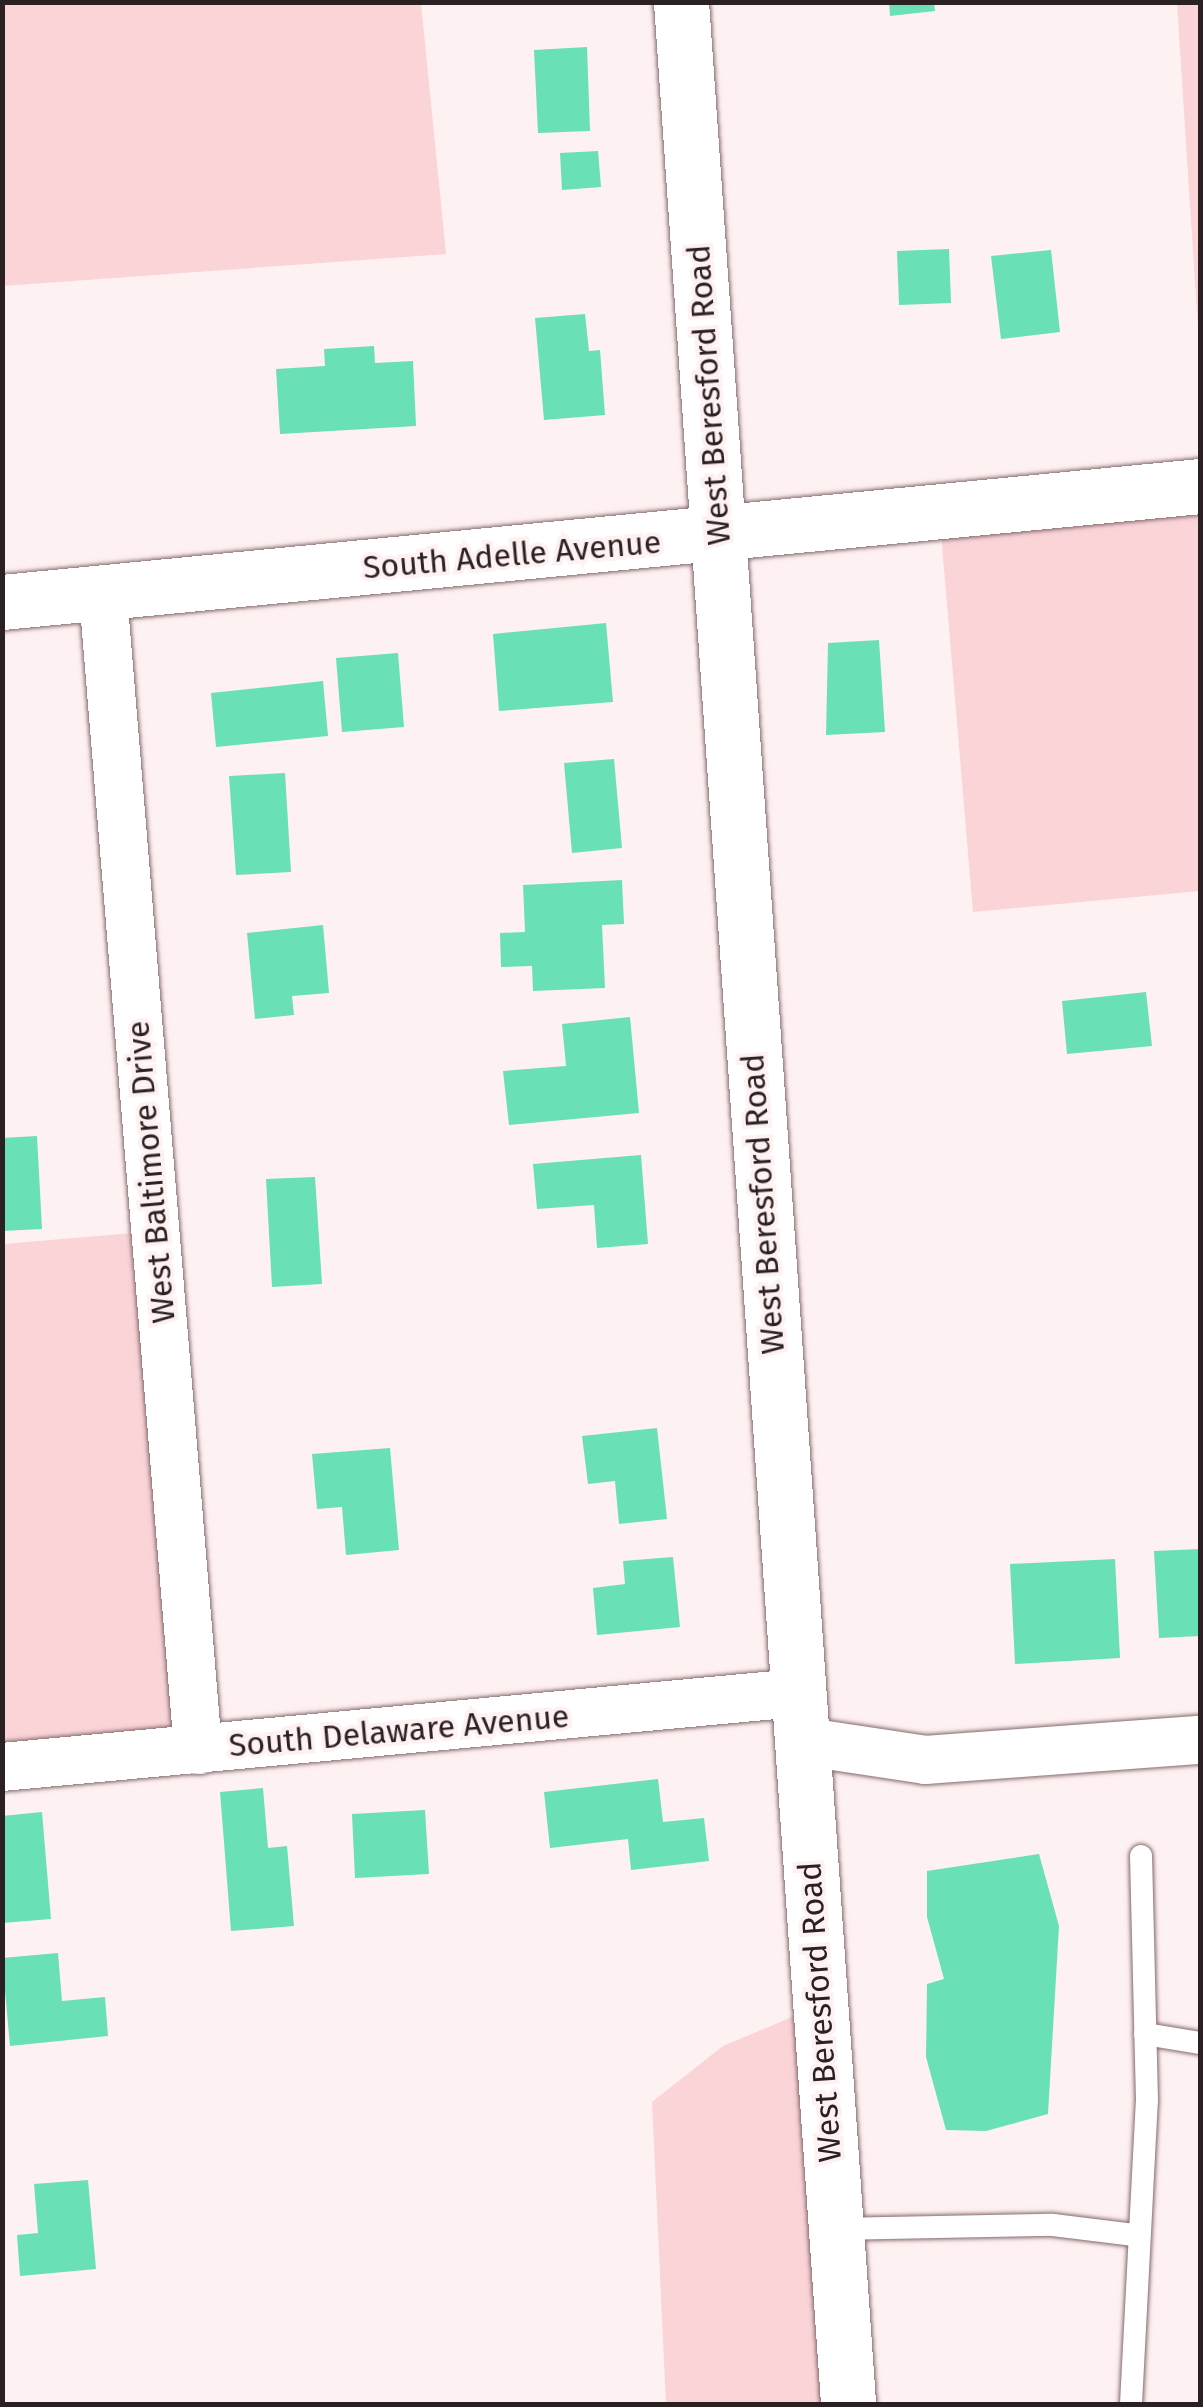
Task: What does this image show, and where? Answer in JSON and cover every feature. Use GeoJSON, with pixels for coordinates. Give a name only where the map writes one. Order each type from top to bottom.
{"type":"FeatureCollection","features":[{"type":"Feature","properties":{"kind":"street","name":"West Beresford Road"},"geometry":{"type":"LineString","coordinates":[[682,2],[848,2404]]}},
{"type":"Feature","properties":{"kind":"street","name":"South Adelle Avenue"},"geometry":{"type":"LineString","coordinates":[[2,602],[719,536],[1200,486]]}},
{"type":"Feature","properties":{"kind":"street","name":"West Baltimore Drive"},"geometry":{"type":"LineString","coordinates":[[104,594],[198,1750]]}},
{"type":"Feature","properties":{"kind":"street","name":"South Delaware Avenue"},"geometry":{"type":"LineString","coordinates":[[2,1767],[198,1750],[798,1717],[926,1760],[1200,1740]]}},
{"type":"Feature","properties":{"kind":"lane"},"geometry":{"type":"LineString","coordinates":[[1131,2404],[1134,2235],[1146,2034],[1142,1856]]}},
{"type":"Feature","properties":{"kind":"lane"},"geometry":{"type":"LineString","coordinates":[[1146,2034],[1200,2043]]}},
{"type":"Feature","properties":{"kind":"lane"},"geometry":{"type":"LineString","coordinates":[[835,2228],[1053,2225],[1134,2235]]}},
{"type":"Feature","properties":{"kind":"shaded area"},"geometry":{"type":"Polygon","coordinates":[[[3,2],[421,3],[446,254],[3,286],[3,2]]]}},
{"type":"Feature","properties":{"kind":"shaded area"},"geometry":{"type":"Polygon","coordinates":[[[1177,3],[1200,3],[1200,359],[1177,3]]]}},
{"type":"Feature","properties":{"kind":"shaded area"},"geometry":{"type":"Polygon","coordinates":[[[1200,506],[1200,891],[973,912],[941,533],[1200,506]]]}},
{"type":"Feature","properties":{"kind":"shaded area"},"geometry":{"type":"Polygon","coordinates":[[[133,1233],[174,1731],[3,1746],[3,1244],[133,1233]]]}},
{"type":"Feature","properties":{"kind":"shaded area"},"geometry":{"type":"Polygon","coordinates":[[[797,2015],[825,2404],[666,2404],[652,2102],[723,2046],[797,2015]]]}},
{"type":"Feature","properties":{"kind":"building"},"geometry":{"type":"Polygon","coordinates":[[[889,2],[934,2],[935,11],[890,16],[889,2]]]}},
{"type":"Feature","properties":{"kind":"building"},"geometry":{"type":"Polygon","coordinates":[[[587,47],[590,131],[538,133],[534,50],[587,47]]]}},
{"type":"Feature","properties":{"kind":"building"},"geometry":{"type":"Polygon","coordinates":[[[598,151],[601,187],[562,190],[560,153],[598,151]]]}},
{"type":"Feature","properties":{"kind":"building"},"geometry":{"type":"Polygon","coordinates":[[[949,249],[951,303],[899,305],[897,251],[949,249]]]}},
{"type":"Feature","properties":{"kind":"building"},"geometry":{"type":"Polygon","coordinates":[[[1051,250],[1060,332],[1001,339],[991,256],[1051,250]]]}},
{"type":"Feature","properties":{"kind":"building"},"geometry":{"type":"Polygon","coordinates":[[[585,314],[589,351],[600,350],[605,415],[544,420],[535,318],[585,314]]]}},
{"type":"Feature","properties":{"kind":"building"},"geometry":{"type":"Polygon","coordinates":[[[374,346],[375,363],[413,361],[416,426],[280,434],[276,369],[325,366],[324,349],[374,346]]]}},
{"type":"Feature","properties":{"kind":"building"},"geometry":{"type":"Polygon","coordinates":[[[606,623],[613,702],[499,711],[493,634],[606,623]]]}},
{"type":"Feature","properties":{"kind":"building"},"geometry":{"type":"Polygon","coordinates":[[[879,640],[885,732],[826,735],[828,643],[879,640]]]}},
{"type":"Feature","properties":{"kind":"building"},"geometry":{"type":"Polygon","coordinates":[[[398,653],[404,727],[342,732],[336,658],[398,653]]]}},
{"type":"Feature","properties":{"kind":"building"},"geometry":{"type":"Polygon","coordinates":[[[323,681],[328,736],[216,747],[211,693],[323,681]]]}},
{"type":"Feature","properties":{"kind":"building"},"geometry":{"type":"Polygon","coordinates":[[[614,759],[622,848],[572,853],[564,763],[614,759]]]}},
{"type":"Feature","properties":{"kind":"building"},"geometry":{"type":"Polygon","coordinates":[[[285,773],[291,872],[236,875],[229,776],[285,773]]]}},
{"type":"Feature","properties":{"kind":"building"},"geometry":{"type":"Polygon","coordinates":[[[622,880],[624,924],[602,925],[605,988],[533,991],[532,966],[501,967],[500,933],[525,932],[523,885],[622,880]]]}},
{"type":"Feature","properties":{"kind":"building"},"geometry":{"type":"Polygon","coordinates":[[[323,925],[329,993],[292,996],[294,1015],[255,1019],[247,933],[323,925]]]}},
{"type":"Feature","properties":{"kind":"building"},"geometry":{"type":"Polygon","coordinates":[[[1146,992],[1152,1046],[1067,1054],[1062,1001],[1146,992]]]}},
{"type":"Feature","properties":{"kind":"building"},"geometry":{"type":"Polygon","coordinates":[[[630,1017],[639,1113],[509,1125],[503,1071],[566,1066],[562,1024],[630,1017]]]}},
{"type":"Feature","properties":{"kind":"building"},"geometry":{"type":"Polygon","coordinates":[[[37,1136],[42,1229],[2,1231],[2,1138],[37,1136]]]}},
{"type":"Feature","properties":{"kind":"building"},"geometry":{"type":"Polygon","coordinates":[[[641,1155],[648,1244],[597,1248],[594,1205],[537,1209],[533,1164],[641,1155]]]}},
{"type":"Feature","properties":{"kind":"building"},"geometry":{"type":"Polygon","coordinates":[[[315,1177],[322,1284],[272,1287],[266,1179],[315,1177]]]}},
{"type":"Feature","properties":{"kind":"building"},"geometry":{"type":"Polygon","coordinates":[[[657,1428],[667,1519],[619,1524],[615,1481],[588,1484],[582,1436],[657,1428]]]}},
{"type":"Feature","properties":{"kind":"building"},"geometry":{"type":"Polygon","coordinates":[[[390,1448],[399,1550],[346,1555],[342,1507],[317,1509],[312,1454],[390,1448]]]}},
{"type":"Feature","properties":{"kind":"building"},"geometry":{"type":"Polygon","coordinates":[[[1200,1549],[1200,1636],[1159,1638],[1154,1551],[1200,1549]]]}},
{"type":"Feature","properties":{"kind":"building"},"geometry":{"type":"Polygon","coordinates":[[[673,1557],[680,1627],[597,1635],[593,1588],[625,1584],[623,1561],[673,1557]]]}},
{"type":"Feature","properties":{"kind":"building"},"geometry":{"type":"Polygon","coordinates":[[[1115,1559],[1120,1658],[1015,1664],[1010,1564],[1115,1559]]]}},
{"type":"Feature","properties":{"kind":"building"},"geometry":{"type":"Polygon","coordinates":[[[658,1779],[663,1822],[704,1818],[709,1861],[631,1870],[628,1839],[550,1848],[544,1792],[658,1779]]]}},
{"type":"Feature","properties":{"kind":"building"},"geometry":{"type":"Polygon","coordinates":[[[263,1788],[268,1848],[287,1846],[294,1926],[231,1931],[220,1792],[263,1788]]]}},
{"type":"Feature","properties":{"kind":"building"},"geometry":{"type":"Polygon","coordinates":[[[425,1810],[429,1874],[355,1878],[352,1814],[425,1810]]]}},
{"type":"Feature","properties":{"kind":"building"},"geometry":{"type":"Polygon","coordinates":[[[42,1812],[51,1919],[2,1923],[2,1816],[42,1812]]]}},
{"type":"Feature","properties":{"kind":"building"},"geometry":{"type":"Polygon","coordinates":[[[1039,1854],[1059,1926],[1048,2114],[986,2131],[946,2130],[926,2057],[927,1984],[944,1979],[927,1917],[927,1871],[1039,1854]]]}},
{"type":"Feature","properties":{"kind":"building"},"geometry":{"type":"Polygon","coordinates":[[[58,1953],[62,2001],[105,1997],[108,2036],[10,2046],[2,1958],[58,1953]]]}},
{"type":"Feature","properties":{"kind":"building"},"geometry":{"type":"Polygon","coordinates":[[[88,2180],[96,2269],[20,2276],[17,2235],[38,2233],[34,2184],[88,2180]]]}}]}
